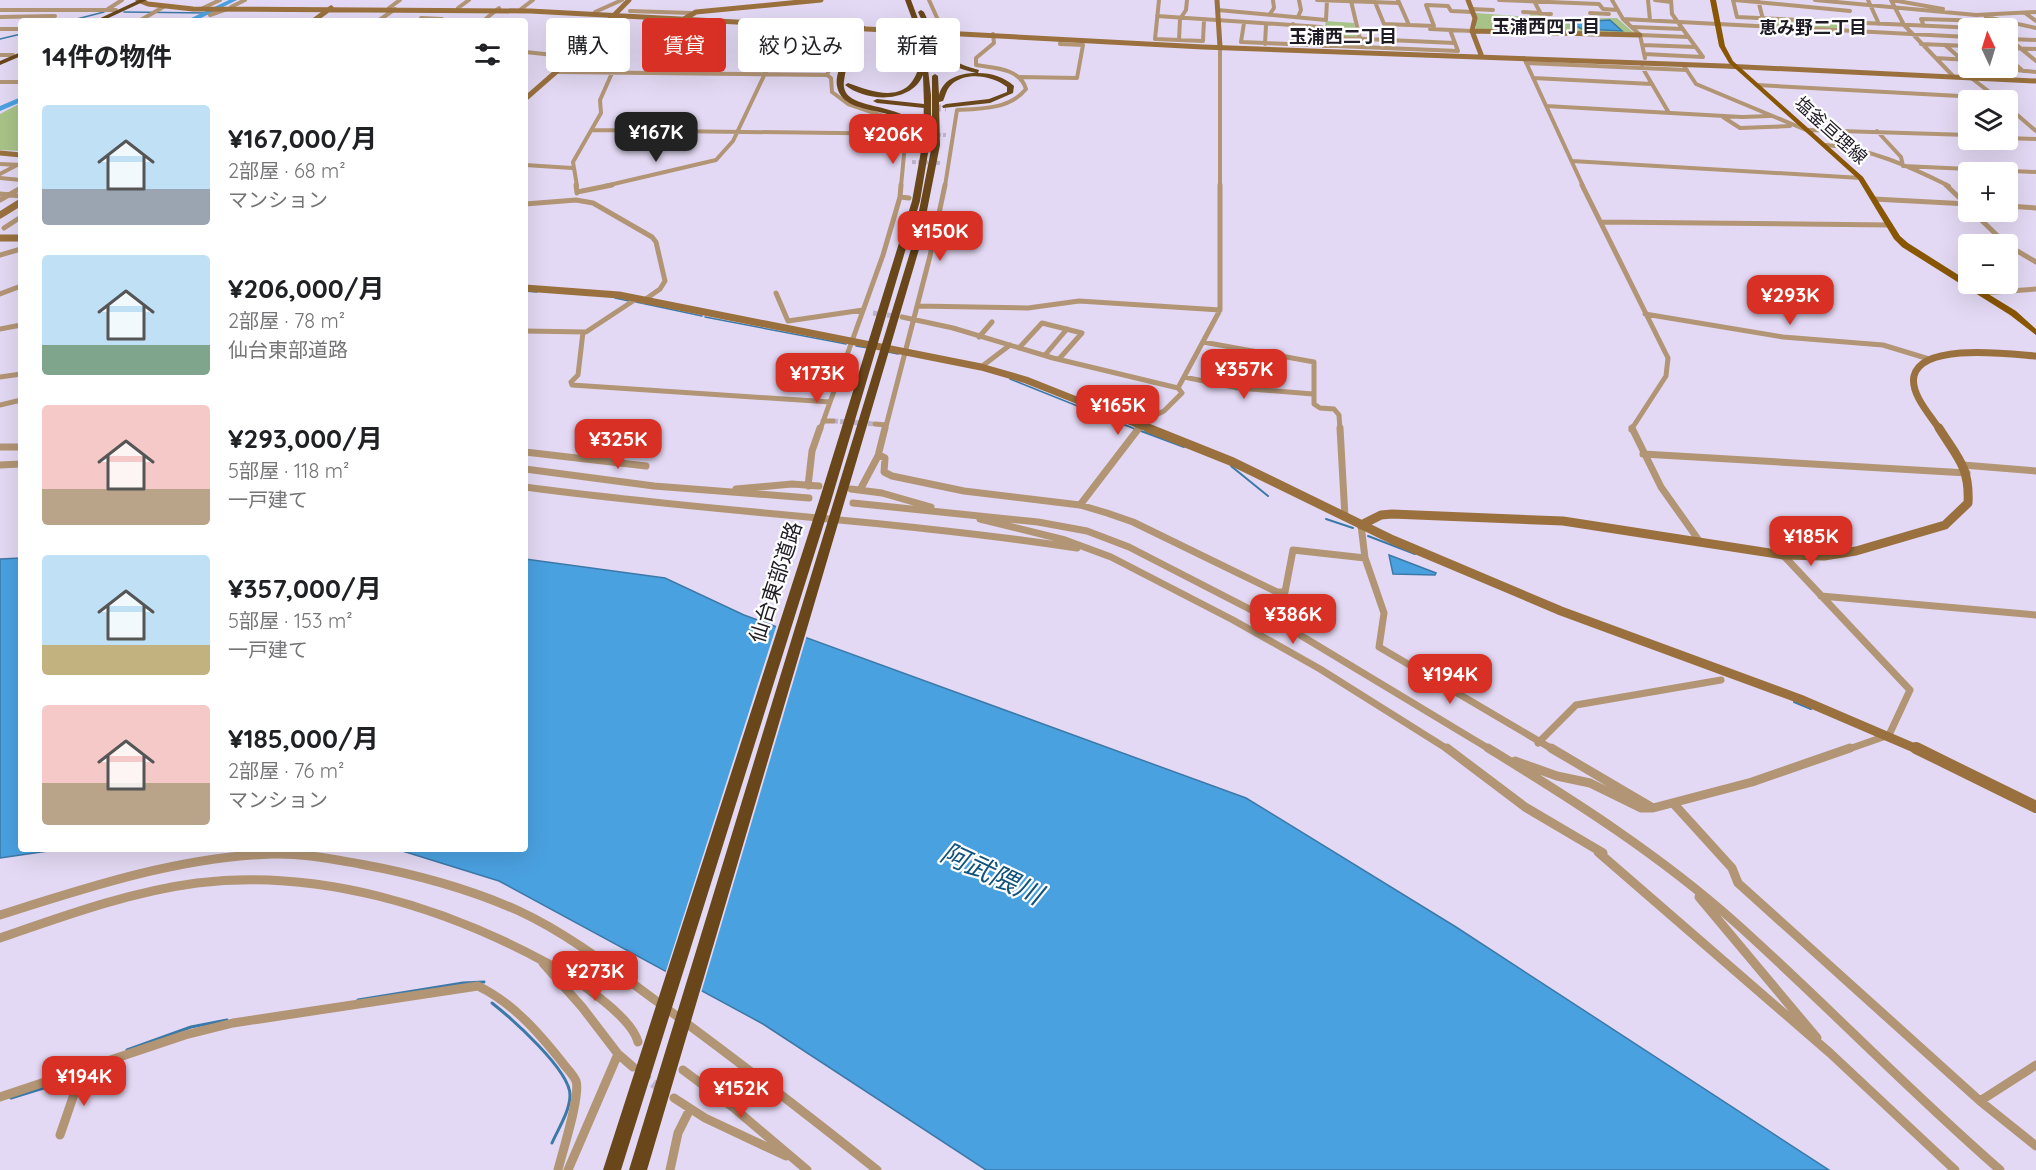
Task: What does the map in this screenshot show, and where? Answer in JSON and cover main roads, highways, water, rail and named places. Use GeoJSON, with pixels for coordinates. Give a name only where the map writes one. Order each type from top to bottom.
{"type":"FeatureCollection","features":[{"type":"Feature","properties":{"kind":"highway"},"geometry":{"type":"LineString","coordinates":[[97,18],[140,0]]}},
{"type":"Feature","properties":{"kind":"highway"},"geometry":{"type":"LineString","coordinates":[[103,18],[140,0]]}},
{"type":"Feature","properties":{"kind":"highway","name":"仙台東部道路"},"geometry":{"type":"LineString","coordinates":[[908,0],[918,18]]}},
{"type":"Feature","properties":{"kind":"highway"},"geometry":{"type":"LineString","coordinates":[[915,0],[923,18]]}},
{"type":"Feature","properties":{"kind":"highway"},"geometry":{"type":"LineString","coordinates":[[0,62],[18,54]]}},
{"type":"Feature","properties":{"kind":"highway"},"geometry":{"type":"LineString","coordinates":[[0,62],[18,54]]}},
{"type":"Feature","properties":{"kind":"highway"},"geometry":{"type":"LineString","coordinates":[[933,166],[940,139],[941,91],[944,86],[955,79],[975,75],[999,78],[1011,86],[1010,93],[996,100],[946,107],[1001,100],[1012,95],[1016,87],[1002,77],[960,67]]}},
{"type":"Feature","properties":{"kind":"highway"},"geometry":{"type":"LineString","coordinates":[[843,72],[841,77],[845,88],[844,96],[899,115],[917,128],[920,143],[912,199]]}},
{"type":"Feature","properties":{"kind":"highway"},"geometry":{"type":"LineString","coordinates":[[845,88],[877,95],[896,93],[914,86],[922,72]]}},
{"type":"Feature","properties":{"kind":"highway","name":"仙台東部道路"},"geometry":{"type":"LineString","coordinates":[[612,1170],[878,332],[926,146],[928,114],[926,72]]}},
{"type":"Feature","properties":{"kind":"highway","name":"仙台東部道路"},"geometry":{"type":"LineString","coordinates":[[638,1170],[846,502],[881,359],[916,246],[936,145],[936,95],[932,72]]}},
{"type":"Feature","properties":{"kind":"highway"},"geometry":{"type":"LineString","coordinates":[[845,88],[873,103],[923,107]]}},
{"type":"Feature","properties":{"kind":"main road"},"geometry":{"type":"LineString","coordinates":[[140,0],[165,6],[205,8],[458,8],[685,18],[691,13],[820,0]]}},
{"type":"Feature","properties":{"kind":"main road"},"geometry":{"type":"LineString","coordinates":[[140,0],[205,8]]}},
{"type":"Feature","properties":{"kind":"main road"},"geometry":{"type":"LineString","coordinates":[[528,96],[588,43],[629,0]]}},
{"type":"Feature","properties":{"kind":"main road"},"geometry":{"type":"LineString","coordinates":[[1217,0],[1220,47]]}},
{"type":"Feature","properties":{"kind":"main road"},"geometry":{"type":"LineString","coordinates":[[1468,0],[1474,18],[1472,31],[1482,57]]}},
{"type":"Feature","properties":{"kind":"main road","name":"塩釜亘理線"},"geometry":{"type":"LineString","coordinates":[[1713,0],[1722,46],[1735,66],[1861,178],[1905,245],[2013,313],[2036,333]]}},
{"type":"Feature","properties":{"kind":"main road"},"geometry":{"type":"LineString","coordinates":[[318,18],[331,8],[521,9],[615,14]]}},
{"type":"Feature","properties":{"kind":"main road"},"geometry":{"type":"LineString","coordinates":[[864,28],[1220,47]]}},
{"type":"Feature","properties":{"kind":"main road"},"geometry":{"type":"LineString","coordinates":[[864,28],[943,31],[1061,40],[1644,65],[1735,66],[2036,81]]}},
{"type":"Feature","properties":{"kind":"main road"},"geometry":{"type":"LineString","coordinates":[[1472,31],[1640,35]]}},
{"type":"Feature","properties":{"kind":"main road"},"geometry":{"type":"LineString","coordinates":[[2,154],[18,155]]}},
{"type":"Feature","properties":{"kind":"main road"},"geometry":{"type":"LineString","coordinates":[[0,215],[18,204]]}},
{"type":"Feature","properties":{"kind":"main road"},"geometry":{"type":"LineString","coordinates":[[0,238],[18,238]]}},
{"type":"Feature","properties":{"kind":"main road"},"geometry":{"type":"LineString","coordinates":[[528,288],[593,292],[640,300],[904,351],[981,367],[1026,380],[1233,462],[1361,525],[1561,611],[1800,699],[1889,735],[2036,807]]}},
{"type":"Feature","properties":{"kind":"main road"},"geometry":{"type":"LineString","coordinates":[[1361,525],[1381,515],[1392,514],[1515,518],[1587,524],[1784,555],[1845,554],[1945,525],[1968,503],[1970,489],[1965,469],[1917,395],[1913,386],[1916,371],[1929,359],[1962,352],[2036,356]]}},
{"type":"Feature","properties":{"kind":"water"},"geometry":{"type":"Polygon","coordinates":[[[1610,20],[1622,31],[1582,29],[1571,24],[1575,22],[1610,20]]]}},
{"type":"Feature","properties":{"kind":"water"},"geometry":{"type":"Polygon","coordinates":[[[1389,555],[1436,573],[1435,575],[1393,574],[1389,555]]]}},
{"type":"Feature","properties":{"kind":"water"},"geometry":{"type":"Polygon","coordinates":[[[18,558],[18,852],[41,852],[0,858],[0,559],[18,558]]]}},
{"type":"Feature","properties":{"kind":"water","name":"阿武隈川"},"geometry":{"type":"Polygon","coordinates":[[[528,559],[665,578],[744,615],[1246,798],[1456,927],[1829,1170],[986,1170],[763,1024],[499,881],[406,852],[528,852],[528,559]]]}},
{"type":"Feature","properties":{"kind":"waterway"},"geometry":{"type":"LineString","coordinates":[[195,18],[234,0]]}},
{"type":"Feature","properties":{"kind":"waterway"},"geometry":{"type":"LineString","coordinates":[[81,18],[104,12]]}},
{"type":"Feature","properties":{"kind":"waterway"},"geometry":{"type":"LineString","coordinates":[[124,12],[207,13]]}},
{"type":"Feature","properties":{"kind":"waterway"},"geometry":{"type":"LineString","coordinates":[[0,39],[18,35]]}},
{"type":"Feature","properties":{"kind":"waterway"},"geometry":{"type":"LineString","coordinates":[[0,109],[18,100]]}},
{"type":"Feature","properties":{"kind":"waterway"},"geometry":{"type":"LineString","coordinates":[[528,291],[537,292]]}},
{"type":"Feature","properties":{"kind":"waterway"},"geometry":{"type":"LineString","coordinates":[[615,298],[629,301]]}},
{"type":"Feature","properties":{"kind":"waterway"},"geometry":{"type":"LineString","coordinates":[[636,302],[702,316]]}},
{"type":"Feature","properties":{"kind":"waterway"},"geometry":{"type":"LineString","coordinates":[[705,317],[846,344]]}},
{"type":"Feature","properties":{"kind":"waterway"},"geometry":{"type":"LineString","coordinates":[[856,346],[868,348]]}},
{"type":"Feature","properties":{"kind":"waterway"},"geometry":{"type":"LineString","coordinates":[[888,352],[898,354]]}},
{"type":"Feature","properties":{"kind":"waterway"},"geometry":{"type":"LineString","coordinates":[[1010,379],[1135,429]]}},
{"type":"Feature","properties":{"kind":"waterway"},"geometry":{"type":"LineString","coordinates":[[1141,431],[1184,447]]}},
{"type":"Feature","properties":{"kind":"waterway"},"geometry":{"type":"LineString","coordinates":[[1231,466],[1268,496]]}},
{"type":"Feature","properties":{"kind":"waterway"},"geometry":{"type":"LineString","coordinates":[[1326,519],[1353,528]]}},
{"type":"Feature","properties":{"kind":"waterway"},"geometry":{"type":"LineString","coordinates":[[1368,536],[1415,554]]}},
{"type":"Feature","properties":{"kind":"waterway"},"geometry":{"type":"LineString","coordinates":[[1794,702],[1811,709]]}},
{"type":"Feature","properties":{"kind":"waterway"},"geometry":{"type":"LineString","coordinates":[[358,1000],[463,983],[484,982]]}},
{"type":"Feature","properties":{"kind":"waterway"},"geometry":{"type":"LineString","coordinates":[[492,1003],[538,1045],[567,1084],[570,1095],[568,1107],[552,1143]]}},
{"type":"Feature","properties":{"kind":"waterway"},"geometry":{"type":"LineString","coordinates":[[127,1050],[191,1027],[227,1020]]}},
{"type":"Feature","properties":{"kind":"waterway"},"geometry":{"type":"LineString","coordinates":[[11,1098],[60,1083]]}},
{"type":"Feature","properties":{"kind":"tunnel"},"geometry":{"type":"LineString","coordinates":[[923,108],[946,108]]}},
{"type":"Feature","properties":{"kind":"tunnel"},"geometry":{"type":"LineString","coordinates":[[913,134],[946,135]]}},
{"type":"Feature","properties":{"kind":"tunnel"},"geometry":{"type":"LineString","coordinates":[[912,162],[942,163]]}},
{"type":"Feature","properties":{"kind":"tunnel"},"geometry":{"type":"LineString","coordinates":[[873,313],[902,317]]}},
{"type":"Feature","properties":{"kind":"tunnel"},"geometry":{"type":"LineString","coordinates":[[833,421],[875,424]]}},
{"type":"Feature","properties":{"kind":"tunnel"},"geometry":{"type":"LineString","coordinates":[[642,1075],[662,1090]]}},
{"type":"Feature","properties":{"kind":"district","name":"玉浦西四丁目"},"geometry":{"type":"Point","coordinates":[1546,26]}},
{"type":"Feature","properties":{"kind":"district","name":"恵み野二丁目"},"geometry":{"type":"Point","coordinates":[1813,27]}},
{"type":"Feature","properties":{"kind":"district","name":"玉浦西二丁目"},"geometry":{"type":"Point","coordinates":[1343,36]}}]}
